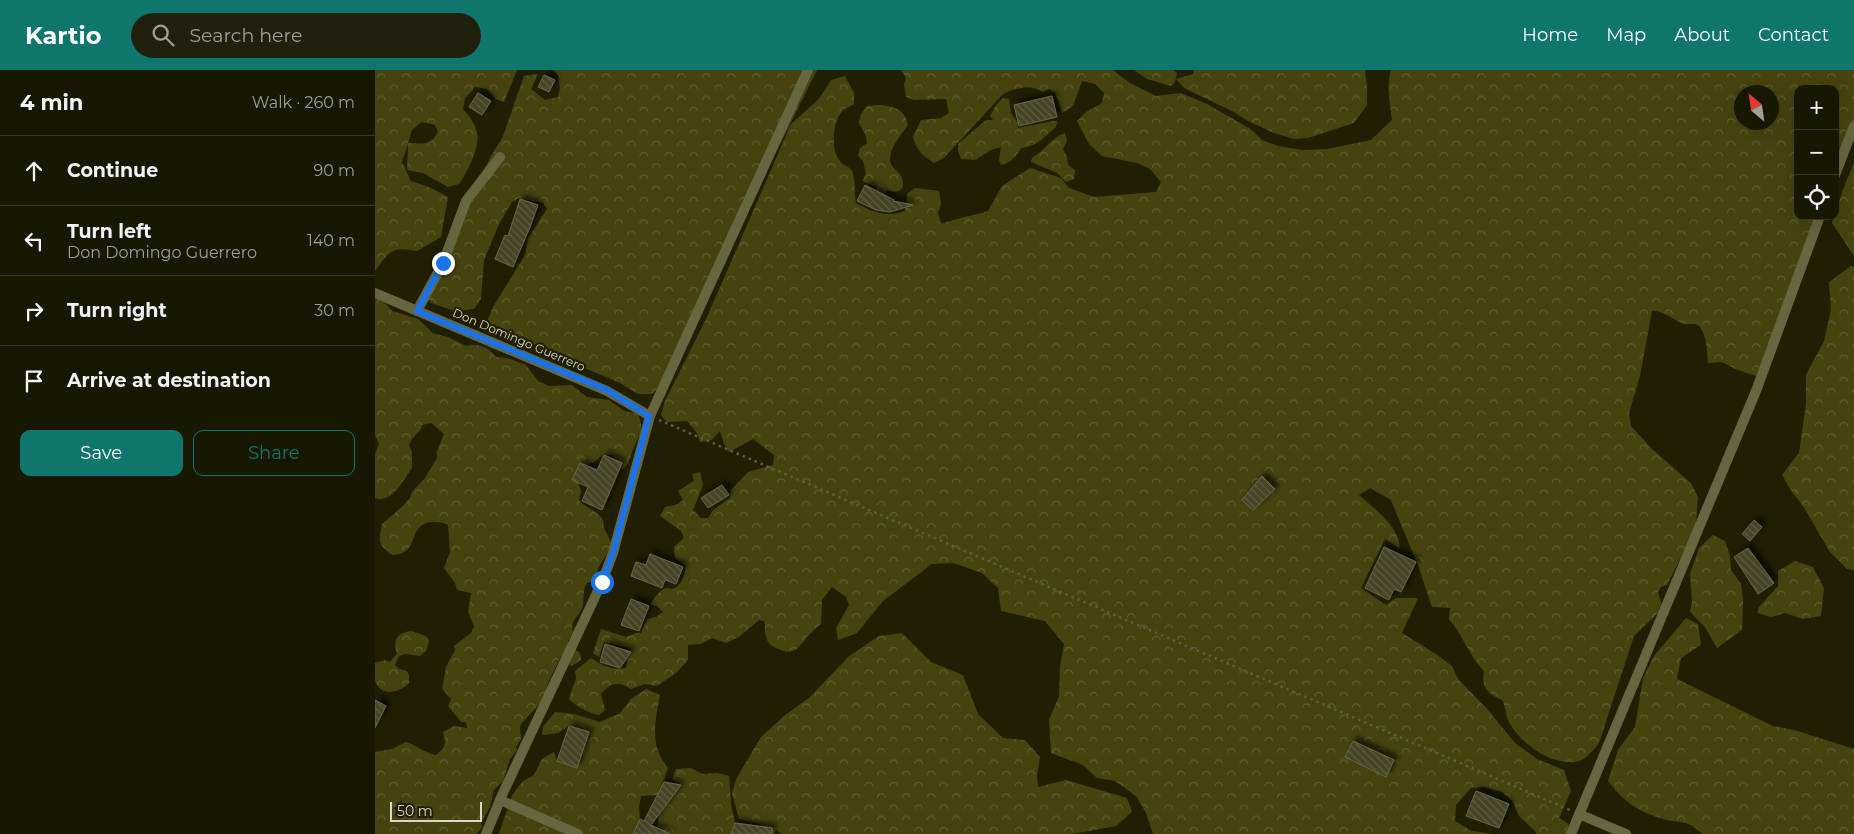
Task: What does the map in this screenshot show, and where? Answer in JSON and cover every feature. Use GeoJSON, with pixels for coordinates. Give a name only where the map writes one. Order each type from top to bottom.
{"type":"FeatureCollection","features":[{"type":"Feature","properties":{"kind":"street"},"geometry":{"type":"LineString","coordinates":[[486,834],[602,582],[613,553],[649,416],[808,70]]}},
{"type":"Feature","properties":{"kind":"street"},"geometry":{"type":"LineString","coordinates":[[1839,165],[1854,126]]}},
{"type":"Feature","properties":{"kind":"street"},"geometry":{"type":"LineString","coordinates":[[417,311],[443,263],[466,201],[500,157]]}},
{"type":"Feature","properties":{"kind":"street"},"geometry":{"type":"LineString","coordinates":[[1571,834],[1756,391],[1819,220]]}},
{"type":"Feature","properties":{"kind":"street","name":"Don Domingo Guerrero"},"geometry":{"type":"LineString","coordinates":[[375,293],[607,390],[649,416]]}},
{"type":"Feature","properties":{"kind":"street"},"geometry":{"type":"LineString","coordinates":[[500,800],[578,834]]}},
{"type":"Feature","properties":{"kind":"street"},"geometry":{"type":"LineString","coordinates":[[1579,814],[1626,834]]}},
{"type":"Feature","properties":{"kind":"path"},"geometry":{"type":"LineString","coordinates":[[649,416],[1579,814]]}},
{"type":"Feature","properties":{"kind":"green space"},"geometry":{"type":"Polygon","coordinates":[[[375,70],[517,70],[504,102],[496,99],[487,89],[475,87],[465,98],[463,109],[474,123],[477,145],[473,159],[459,184],[448,187],[423,173],[407,170],[408,144],[402,162],[411,181],[429,187],[448,197],[441,237],[417,251],[402,249],[392,252],[375,271],[375,70]],[[422,122],[412,130],[408,143],[426,143],[432,140],[438,132],[435,125],[422,122]]]}},
{"type":"Feature","properties":{"kind":"green space"},"geometry":{"type":"Polygon","coordinates":[[[553,70],[817,70],[674,357],[657,389],[652,394],[638,394],[620,383],[492,329],[488,320],[493,307],[525,255],[528,238],[547,209],[543,203],[519,198],[512,202],[499,224],[484,260],[481,299],[474,309],[455,311],[431,303],[426,294],[428,282],[490,158],[503,136],[524,76],[538,74],[531,89],[545,100],[558,97],[560,88],[558,75],[553,70]]]}},
{"type":"Feature","properties":{"kind":"green space"},"geometry":{"type":"Polygon","coordinates":[[[901,70],[1113,70],[1130,83],[1156,96],[1181,93],[1207,104],[1249,128],[1262,140],[1278,146],[1303,150],[1327,149],[1371,140],[1392,120],[1389,101],[1391,70],[1854,70],[1854,123],[1839,161],[1839,85],[1794,85],[1794,220],[1816,220],[1756,376],[1735,369],[1722,362],[1708,363],[1705,340],[1698,325],[1685,324],[1661,312],[1652,311],[1640,376],[1629,413],[1631,426],[1652,449],[1691,483],[1698,497],[1696,522],[1692,535],[1667,585],[1661,587],[1658,592],[1661,603],[1659,612],[1634,636],[1599,743],[1589,755],[1575,762],[1556,760],[1538,752],[1522,739],[1509,721],[1503,701],[1487,690],[1483,677],[1484,671],[1474,659],[1449,619],[1450,608],[1432,607],[1419,568],[1391,500],[1370,488],[1359,495],[1391,525],[1400,549],[1385,539],[1361,588],[1386,605],[1396,598],[1418,598],[1402,633],[1452,666],[1458,679],[1488,710],[1515,743],[1537,759],[1564,770],[1571,791],[1559,818],[1569,824],[1566,834],[1536,834],[1519,816],[1513,802],[1502,792],[1485,787],[1471,788],[1456,805],[1455,821],[1472,831],[1493,834],[1153,834],[1146,813],[1136,796],[1115,781],[1097,778],[1083,765],[1051,753],[1049,720],[1059,696],[1060,666],[1064,644],[1045,621],[1001,611],[998,588],[982,573],[953,563],[932,564],[883,601],[857,633],[838,640],[836,628],[849,605],[846,597],[832,587],[822,600],[821,624],[795,650],[788,652],[770,644],[767,641],[764,621],[759,620],[739,637],[726,643],[712,638],[701,644],[688,645],[688,660],[676,673],[657,686],[645,684],[631,689],[618,684],[611,685],[601,694],[605,710],[599,715],[583,709],[569,699],[576,678],[575,671],[591,658],[607,667],[616,669],[626,668],[630,648],[604,642],[599,657],[593,653],[601,629],[626,637],[641,633],[647,619],[656,617],[663,612],[657,606],[650,604],[664,589],[675,588],[682,580],[686,566],[675,559],[674,547],[684,538],[681,531],[660,516],[665,507],[678,504],[683,500],[678,491],[694,481],[692,474],[700,472],[703,485],[693,510],[701,518],[708,518],[713,510],[730,498],[731,490],[748,472],[773,465],[774,455],[753,439],[729,452],[720,431],[712,440],[700,442],[697,433],[687,421],[667,422],[661,415],[665,401],[707,317],[791,124],[819,99],[831,80],[845,76],[854,93],[854,104],[842,112],[834,130],[834,144],[837,157],[852,171],[856,203],[880,213],[892,214],[905,211],[907,194],[915,188],[939,191],[941,204],[938,213],[941,224],[982,213],[988,211],[1002,186],[1030,168],[1061,178],[1069,188],[1094,197],[1156,192],[1161,182],[1150,169],[1137,163],[1102,156],[1089,144],[1077,121],[1086,112],[1102,103],[1104,93],[1095,84],[1082,81],[1073,106],[1062,113],[1055,93],[1049,89],[1043,92],[1033,88],[1023,88],[1003,94],[944,158],[934,163],[916,146],[913,137],[921,120],[941,118],[949,113],[946,99],[914,100],[906,97],[904,84],[906,78],[901,70]]]}},
{"type":"Feature","properties":{"kind":"green space"},"geometry":{"type":"Polygon","coordinates":[[[1134,70],[1173,70],[1177,73],[1175,82],[1171,86],[1147,79],[1134,70]]]}},
{"type":"Feature","properties":{"kind":"green space"},"geometry":{"type":"Polygon","coordinates":[[[1194,70],[1365,70],[1367,105],[1354,123],[1308,138],[1294,139],[1274,133],[1248,121],[1234,112],[1184,88],[1176,79],[1193,74],[1194,70]]]}},
{"type":"Feature","properties":{"kind":"green space"},"geometry":{"type":"Polygon","coordinates":[[[1003,98],[1009,99],[1011,113],[1018,123],[1018,128],[1057,121],[1056,127],[1036,143],[1021,148],[1013,159],[1001,165],[999,160],[1001,147],[991,150],[975,160],[961,159],[958,144],[986,120],[993,120],[990,116],[996,105],[1003,98]]]}},
{"type":"Feature","properties":{"kind":"green space"},"geometry":{"type":"Polygon","coordinates":[[[879,105],[898,109],[904,115],[908,125],[894,145],[890,157],[893,167],[902,177],[903,187],[896,192],[888,190],[879,197],[877,187],[862,181],[866,174],[863,161],[858,156],[860,148],[867,143],[866,136],[859,123],[861,114],[867,106],[879,105]]]}},
{"type":"Feature","properties":{"kind":"green space"},"geometry":{"type":"Polygon","coordinates":[[[1065,133],[1067,141],[1063,149],[1068,165],[1075,170],[1074,179],[1066,182],[1057,173],[1031,162],[1032,158],[1041,152],[1051,141],[1065,133]]]}},
{"type":"Feature","properties":{"kind":"green space"},"geometry":{"type":"Polygon","coordinates":[[[1854,163],[1854,256],[1832,223],[1833,220],[1839,220],[1839,202],[1854,163]]]}},
{"type":"Feature","properties":{"kind":"green space"},"geometry":{"type":"Polygon","coordinates":[[[1851,266],[1854,267],[1854,570],[1847,569],[1830,552],[1782,475],[1799,453],[1806,404],[1806,375],[1824,341],[1831,310],[1829,282],[1851,266]]]}},
{"type":"Feature","properties":{"kind":"green space"},"geometry":{"type":"Polygon","coordinates":[[[375,299],[385,304],[392,311],[418,319],[433,333],[448,337],[466,346],[475,345],[483,347],[496,357],[507,358],[526,365],[538,381],[549,386],[572,385],[587,397],[609,400],[624,411],[638,414],[641,425],[640,434],[629,461],[623,469],[617,466],[614,456],[604,454],[593,463],[590,463],[577,479],[581,491],[579,500],[602,518],[611,545],[595,577],[586,584],[582,609],[574,621],[573,632],[568,641],[568,646],[579,653],[581,660],[572,666],[560,658],[549,681],[543,700],[520,727],[521,739],[516,747],[517,750],[510,759],[503,781],[494,790],[490,807],[477,834],[375,834],[375,752],[392,749],[406,742],[436,755],[442,750],[444,745],[443,732],[454,726],[467,728],[466,722],[461,722],[448,706],[451,699],[442,689],[446,667],[455,650],[454,646],[471,633],[474,626],[468,612],[471,593],[457,590],[455,583],[444,568],[450,552],[448,525],[431,522],[422,525],[416,532],[409,548],[399,554],[392,555],[380,542],[382,524],[403,506],[410,498],[412,492],[425,478],[437,458],[437,451],[444,434],[431,423],[422,425],[409,445],[412,452],[412,468],[392,494],[381,499],[375,498],[375,454],[379,444],[375,435],[375,299]]]}},
{"type":"Feature","properties":{"kind":"green space"},"geometry":{"type":"Polygon","coordinates":[[[1713,535],[1725,541],[1730,556],[1731,570],[1741,584],[1743,601],[1742,630],[1717,648],[1705,627],[1690,612],[1692,602],[1690,574],[1699,548],[1713,535]]]}},
{"type":"Feature","properties":{"kind":"green space"},"geometry":{"type":"Polygon","coordinates":[[[1795,561],[1813,567],[1824,588],[1821,616],[1803,619],[1785,613],[1771,617],[1757,613],[1759,607],[1778,586],[1778,571],[1795,561]]]}},
{"type":"Feature","properties":{"kind":"green space"},"geometry":{"type":"Polygon","coordinates":[[[1686,618],[1698,624],[1701,645],[1681,658],[1677,679],[1773,726],[1794,730],[1854,749],[1854,834],[1702,834],[1688,824],[1663,819],[1638,809],[1620,795],[1608,781],[1618,750],[1635,727],[1643,678],[1654,656],[1686,618]]]}},
{"type":"Feature","properties":{"kind":"green space"},"geometry":{"type":"Polygon","coordinates":[[[411,631],[426,636],[429,641],[426,651],[420,656],[406,654],[399,656],[395,665],[399,669],[407,671],[409,683],[400,690],[385,691],[377,685],[375,680],[375,663],[385,660],[390,662],[397,654],[395,645],[399,635],[411,631]]]}},
{"type":"Feature","properties":{"kind":"green space"},"geometry":{"type":"Polygon","coordinates":[[[902,633],[931,662],[963,675],[978,714],[1003,738],[1025,740],[1040,757],[1037,776],[1038,787],[1066,780],[1127,798],[1132,812],[1116,826],[1073,834],[782,834],[776,830],[774,834],[757,834],[761,824],[739,819],[732,793],[736,779],[761,737],[784,716],[810,697],[849,656],[879,636],[902,633]]]}},
{"type":"Feature","properties":{"kind":"green space"},"geometry":{"type":"Polygon","coordinates":[[[646,689],[660,695],[655,733],[658,750],[668,768],[658,795],[641,796],[639,807],[640,819],[633,834],[499,834],[512,795],[523,781],[534,775],[542,759],[554,752],[557,761],[577,767],[589,732],[569,726],[558,733],[542,735],[543,727],[555,712],[574,714],[600,722],[620,713],[631,699],[646,689]]]}},
{"type":"Feature","properties":{"kind":"green space"},"geometry":{"type":"Polygon","coordinates":[[[691,768],[703,774],[717,773],[729,776],[731,804],[735,823],[731,834],[654,834],[659,815],[681,785],[672,779],[676,769],[691,768]]]}},
{"type":"Feature","properties":{"kind":"building"},"geometry":{"type":"Polygon","coordinates":[[[544,75],[555,80],[549,92],[538,87],[544,75]]]}},
{"type":"Feature","properties":{"kind":"building"},"geometry":{"type":"Polygon","coordinates":[[[478,93],[491,101],[482,115],[469,107],[478,93]]]}},
{"type":"Feature","properties":{"kind":"building"},"geometry":{"type":"Polygon","coordinates":[[[1052,96],[1057,117],[1019,126],[1014,105],[1052,96]]]}},
{"type":"Feature","properties":{"kind":"building"},"geometry":{"type":"Polygon","coordinates":[[[865,185],[893,201],[913,205],[890,212],[876,210],[857,201],[865,185]]]}},
{"type":"Feature","properties":{"kind":"building"},"geometry":{"type":"Polygon","coordinates":[[[520,199],[538,205],[513,267],[495,259],[505,235],[508,236],[520,199]]]}},
{"type":"Feature","properties":{"kind":"building"},"geometry":{"type":"Polygon","coordinates":[[[604,455],[622,463],[602,510],[582,501],[588,487],[572,480],[580,463],[597,470],[604,455]]]}},
{"type":"Feature","properties":{"kind":"building"},"geometry":{"type":"Polygon","coordinates":[[[1262,476],[1275,489],[1253,510],[1242,500],[1262,476]]]}},
{"type":"Feature","properties":{"kind":"building"},"geometry":{"type":"Polygon","coordinates":[[[722,485],[729,495],[708,508],[701,498],[722,485]]]}},
{"type":"Feature","properties":{"kind":"building"},"geometry":{"type":"Polygon","coordinates":[[[1754,520],[1762,527],[1750,541],[1742,534],[1754,520]]]}},
{"type":"Feature","properties":{"kind":"building"},"geometry":{"type":"Polygon","coordinates":[[[1384,547],[1416,562],[1401,592],[1394,589],[1389,600],[1365,588],[1384,547]]]}},
{"type":"Feature","properties":{"kind":"building"},"geometry":{"type":"Polygon","coordinates":[[[1748,548],[1774,583],[1758,594],[1734,557],[1748,548]]]}},
{"type":"Feature","properties":{"kind":"building"},"geometry":{"type":"Polygon","coordinates":[[[650,554],[683,567],[676,584],[665,580],[662,588],[631,576],[636,562],[646,565],[650,554]]]}},
{"type":"Feature","properties":{"kind":"building"},"geometry":{"type":"Polygon","coordinates":[[[631,599],[649,606],[639,631],[621,625],[631,599]]]}},
{"type":"Feature","properties":{"kind":"building"},"geometry":{"type":"Polygon","coordinates":[[[605,644],[631,652],[620,668],[600,662],[605,644]]]}},
{"type":"Feature","properties":{"kind":"building"},"geometry":{"type":"Polygon","coordinates":[[[375,700],[386,706],[375,728],[375,700]]]}},
{"type":"Feature","properties":{"kind":"building"},"geometry":{"type":"Polygon","coordinates":[[[569,726],[589,732],[577,768],[557,761],[569,726]]]}},
{"type":"Feature","properties":{"kind":"building"},"geometry":{"type":"Polygon","coordinates":[[[1353,741],[1394,760],[1386,777],[1345,757],[1353,741]]]}},
{"type":"Feature","properties":{"kind":"building"},"geometry":{"type":"Polygon","coordinates":[[[664,782],[681,785],[651,825],[670,834],[633,834],[640,819],[644,821],[664,782]]]}},
{"type":"Feature","properties":{"kind":"building"},"geometry":{"type":"Polygon","coordinates":[[[1476,791],[1509,804],[1499,828],[1466,816],[1476,791]]]}},
{"type":"Feature","properties":{"kind":"building"},"geometry":{"type":"Polygon","coordinates":[[[735,823],[772,828],[772,834],[731,834],[735,823]]]}},
{"type":"Feature","properties":{"kind":"route"},"geometry":{"type":"LineString","coordinates":[[443,263],[417,311],[607,390],[649,416],[613,553],[602,582]]}}]}
